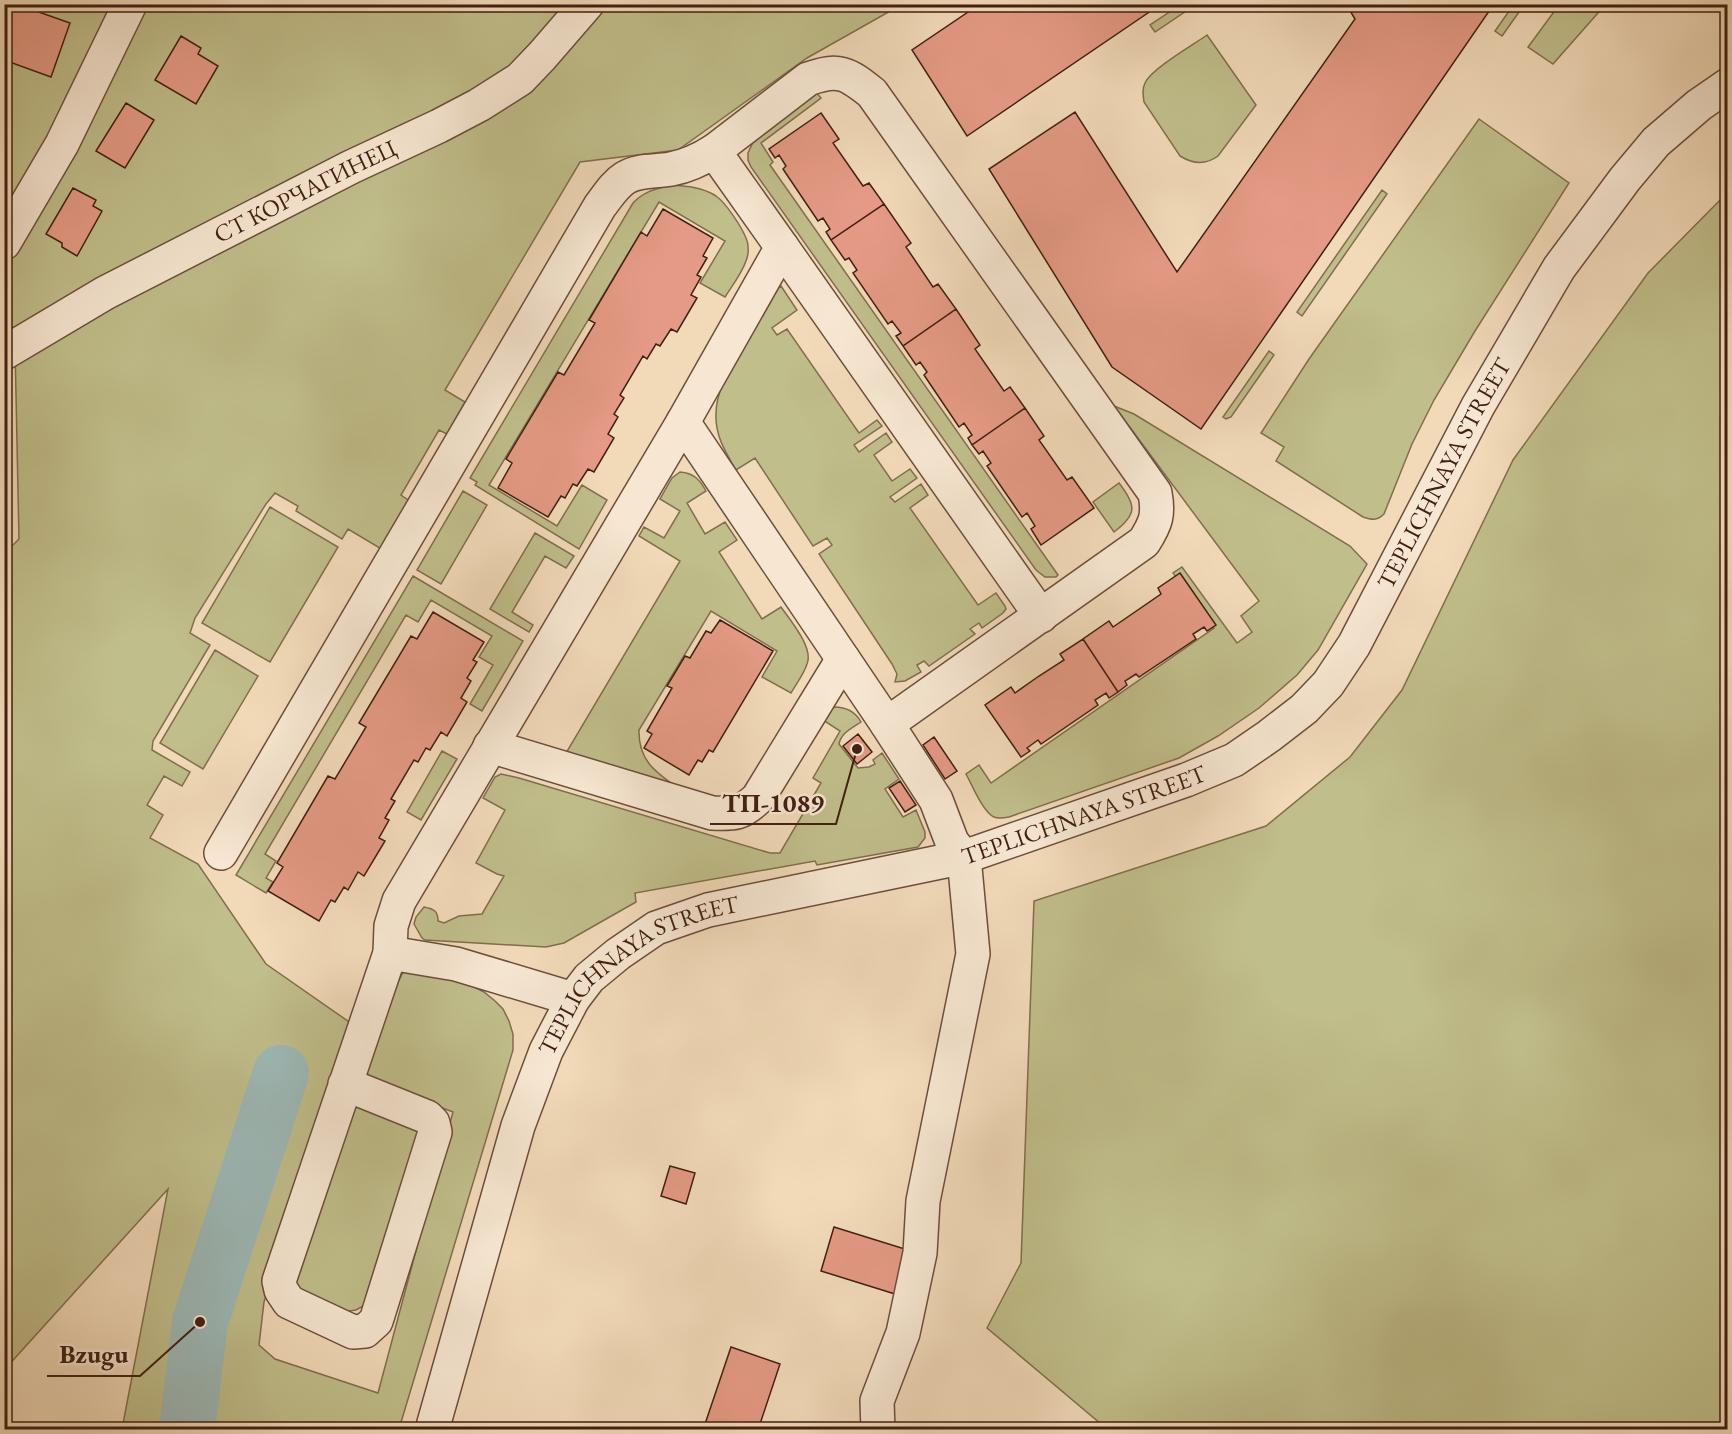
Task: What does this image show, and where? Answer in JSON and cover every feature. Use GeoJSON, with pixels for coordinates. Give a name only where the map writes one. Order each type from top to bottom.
{"type":"FeatureCollection","features":[{"type":"Feature","properties":{"kind":"street"},"geometry":{"type":"LineString","coordinates":[[4,243],[62,144],[130,4]]}},
{"type":"Feature","properties":{"kind":"street","name":"СТ КОРЧАГИНЕЦ"},"geometry":{"type":"LineString","coordinates":[[4,353],[105,293],[351,166],[479,105],[520,79],[587,4]]}},
{"type":"Feature","properties":{"kind":"street"},"geometry":{"type":"LineString","coordinates":[[222,853],[600,206],[615,186],[626,177],[638,172],[670,169],[696,162],[714,151],[808,79],[826,73],[844,74],[872,93],[1155,493],[1158,510],[1154,526],[1144,542],[887,724]]}},
{"type":"Feature","properties":{"kind":"street","name":"TEPLICHNAYA STREET"},"geometry":{"type":"LineString","coordinates":[[432,1430],[518,1126],[546,1051],[573,999],[589,978],[618,954],[656,928],[708,910],[964,857],[1186,780],[1234,760],[1304,709],[1328,684],[1353,645],[1478,406],[1559,268],[1625,179],[1656,142],[1699,105],[1728,85]]}},
{"type":"Feature","properties":{"kind":"street"},"geometry":{"type":"LineString","coordinates":[[714,151],[1041,616]]}},
{"type":"Feature","properties":{"kind":"street"},"geometry":{"type":"LineString","coordinates":[[345,1084],[427,1117],[433,1123],[435,1132],[376,1321],[365,1331],[353,1332],[290,1302],[281,1290],[279,1281],[345,1084],[390,953],[391,926],[399,901],[683,422],[782,247]]}},
{"type":"Feature","properties":{"kind":"street"},"geometry":{"type":"LineString","coordinates":[[683,422],[887,724],[936,800],[952,842],[964,857],[973,954],[923,1201],[920,1253],[903,1333],[877,1401],[878,1430]]}},
{"type":"Feature","properties":{"kind":"street"},"geometry":{"type":"LineString","coordinates":[[490,746],[712,813],[728,814],[746,810],[758,798],[843,659]]}},
{"type":"Feature","properties":{"kind":"street"},"geometry":{"type":"LineString","coordinates":[[390,953],[456,964],[573,999]]}},
{"type":"Feature","properties":{"kind":"shaded area"},"geometry":{"type":"Polygon","coordinates":[[[1514,4],[1524,5],[1502,36],[1495,31],[1514,4]]]}},
{"type":"Feature","properties":{"kind":"shaded area"},"geometry":{"type":"Polygon","coordinates":[[[5,5],[901,5],[807,58],[678,150],[580,162],[445,390],[465,402],[447,434],[439,430],[401,495],[411,502],[383,550],[348,529],[342,539],[296,511],[298,506],[275,493],[195,618],[190,633],[210,645],[153,741],[152,750],[190,772],[182,786],[164,776],[147,805],[163,815],[150,838],[198,864],[266,964],[355,1026],[264,1302],[259,1345],[275,1359],[378,1393],[453,1112],[380,1084],[366,1072],[402,974],[406,970],[420,968],[484,992],[503,1009],[513,1034],[513,1050],[399,1429],[122,1429],[168,1189],[5,1369],[4,554],[19,539],[15,347],[4,350],[5,5]]]}},
{"type":"Feature","properties":{"kind":"shaded area"},"geometry":{"type":"Polygon","coordinates":[[[1180,5],[1195,5],[1155,32],[1150,25],[1180,5]]]}},
{"type":"Feature","properties":{"kind":"shaded area"},"geometry":{"type":"Polygon","coordinates":[[[1559,5],[1605,5],[1553,64],[1528,47],[1559,5]]]}},
{"type":"Feature","properties":{"kind":"shaded area"},"geometry":{"type":"Polygon","coordinates":[[[1207,35],[1256,105],[1218,156],[1209,161],[1199,162],[1180,156],[1144,102],[1143,90],[1145,83],[1155,71],[1207,35]]]}},
{"type":"Feature","properties":{"kind":"shaded area"},"geometry":{"type":"Polygon","coordinates":[[[816,92],[821,98],[761,143],[773,162],[770,165],[1058,575],[1056,577],[1045,577],[1036,570],[751,167],[748,153],[754,140],[816,92]]]}},
{"type":"Feature","properties":{"kind":"shaded area"},"geometry":{"type":"Polygon","coordinates":[[[1479,119],[1569,183],[1434,400],[1412,444],[1384,514],[1377,519],[1366,518],[1276,461],[1284,447],[1261,433],[1309,359],[1479,119]]]}},
{"type":"Feature","properties":{"kind":"shaded area"},"geometry":{"type":"Polygon","coordinates":[[[671,185],[705,191],[720,199],[729,209],[748,243],[747,258],[739,275],[725,297],[700,283],[725,241],[659,202],[489,485],[557,526],[582,485],[607,500],[579,549],[475,485],[477,482],[470,478],[633,203],[646,193],[671,185]]]}},
{"type":"Feature","properties":{"kind":"shaded area"},"geometry":{"type":"Polygon","coordinates":[[[1382,190],[1387,194],[1302,316],[1297,312],[1382,190]]]}},
{"type":"Feature","properties":{"kind":"shaded area"},"geometry":{"type":"Polygon","coordinates":[[[1727,193],[1727,1429],[1107,1429],[987,1328],[1021,1263],[1034,901],[1266,826],[1350,757],[1402,690],[1513,460],[1648,273],[1727,193]]]}},
{"type":"Feature","properties":{"kind":"shaded area"},"geometry":{"type":"Polygon","coordinates":[[[781,286],[797,310],[772,328],[777,335],[787,329],[859,433],[877,420],[882,426],[854,445],[859,452],[886,433],[892,442],[874,455],[892,481],[910,469],[917,478],[890,497],[895,502],[921,484],[928,495],[910,508],[978,605],[996,593],[1006,609],[982,628],[979,623],[970,629],[975,634],[929,666],[924,661],[917,665],[921,672],[905,681],[895,682],[897,674],[892,664],[819,554],[832,545],[827,538],[813,546],[755,458],[736,470],[719,437],[716,414],[721,387],[771,293],[781,286]]]}},
{"type":"Feature","properties":{"kind":"shaded area"},"geometry":{"type":"Polygon","coordinates":[[[1269,351],[1274,355],[1231,417],[1226,419],[1223,417],[1269,351]]]}},
{"type":"Feature","properties":{"kind":"shaded area"},"geometry":{"type":"Polygon","coordinates":[[[1114,406],[1134,414],[1350,546],[1367,564],[1318,650],[1297,675],[1259,708],[1218,736],[1179,758],[1009,817],[996,818],[982,804],[966,774],[979,765],[991,783],[1214,628],[1173,573],[1182,567],[1237,643],[1252,632],[1241,616],[1259,601],[1114,406]]]}},
{"type":"Feature","properties":{"kind":"shaded area"},"geometry":{"type":"Polygon","coordinates":[[[680,472],[696,478],[706,491],[687,503],[705,534],[725,522],[737,540],[719,552],[762,619],[781,607],[800,634],[808,657],[804,671],[791,693],[762,677],[777,651],[711,611],[639,730],[642,752],[652,768],[685,793],[566,753],[680,561],[639,536],[644,527],[664,538],[680,511],[660,499],[672,478],[680,472]]]}},
{"type":"Feature","properties":{"kind":"shaded area"},"geometry":{"type":"Polygon","coordinates":[[[1119,483],[1129,497],[1132,509],[1127,520],[1114,532],[1093,502],[1119,483]]]}},
{"type":"Feature","properties":{"kind":"shaded area"},"geometry":{"type":"Polygon","coordinates":[[[463,491],[487,505],[441,584],[417,570],[463,491]]]}},
{"type":"Feature","properties":{"kind":"shaded area"},"geometry":{"type":"Polygon","coordinates":[[[270,507],[338,547],[270,662],[202,623],[270,507]]]}},
{"type":"Feature","properties":{"kind":"shaded area"},"geometry":{"type":"Polygon","coordinates":[[[535,533],[574,556],[566,568],[545,556],[512,612],[533,625],[529,632],[490,609],[535,533]]]}},
{"type":"Feature","properties":{"kind":"shaded area"},"geometry":{"type":"Polygon","coordinates":[[[413,576],[523,641],[482,711],[470,704],[493,665],[479,657],[492,636],[431,600],[418,622],[406,615],[265,854],[276,861],[266,878],[273,882],[266,893],[236,875],[413,576]]]}},
{"type":"Feature","properties":{"kind":"shaded area"},"geometry":{"type":"Polygon","coordinates":[[[215,650],[258,676],[203,769],[160,743],[215,650]]]}},
{"type":"Feature","properties":{"kind":"shaded area"},"geometry":{"type":"Polygon","coordinates":[[[834,707],[850,710],[861,722],[844,734],[839,744],[858,768],[875,764],[873,760],[882,753],[899,779],[885,789],[903,817],[916,810],[925,832],[925,838],[918,847],[817,865],[815,861],[635,893],[636,902],[564,943],[546,947],[425,940],[414,924],[416,917],[424,907],[435,911],[438,921],[444,923],[459,916],[482,914],[504,876],[476,863],[505,810],[483,798],[495,777],[501,774],[770,853],[780,853],[821,783],[813,778],[840,731],[823,720],[828,711],[834,707]]]}},
{"type":"Feature","properties":{"kind":"shaded area"},"geometry":{"type":"Polygon","coordinates":[[[442,751],[457,759],[421,820],[407,812],[442,751]]]}},
{"type":"Feature","properties":{"kind":"shaded area"},"geometry":{"type":"Polygon","coordinates":[[[348,1095],[422,1127],[367,1304],[356,1310],[343,1312],[298,1292],[288,1265],[348,1095]]]}},
{"type":"Feature","properties":{"kind":"building"},"geometry":{"type":"Polygon","coordinates":[[[4,4],[16,4],[70,23],[51,77],[4,60],[4,4]]]}},
{"type":"Feature","properties":{"kind":"building"},"geometry":{"type":"Polygon","coordinates":[[[980,4],[1161,4],[967,136],[912,50],[980,4]]]}},
{"type":"Feature","properties":{"kind":"building"},"geometry":{"type":"Polygon","coordinates":[[[1346,4],[1494,4],[1201,429],[1112,367],[989,169],[1075,112],[1177,272],[1355,19],[1346,4]]]}},
{"type":"Feature","properties":{"kind":"building"},"geometry":{"type":"Polygon","coordinates":[[[181,36],[201,48],[198,54],[218,66],[196,104],[155,80],[181,36]]]}},
{"type":"Feature","properties":{"kind":"building"},"geometry":{"type":"Polygon","coordinates":[[[126,103],[154,120],[125,168],[96,151],[126,103]]]}},
{"type":"Feature","properties":{"kind":"building"},"geometry":{"type":"Polygon","coordinates":[[[821,113],[839,139],[833,143],[863,186],[869,183],[884,204],[831,240],[826,232],[830,229],[823,218],[818,221],[783,169],[786,166],[779,155],[775,158],[769,149],[821,113]]]}},
{"type":"Feature","properties":{"kind":"building"},"geometry":{"type":"Polygon","coordinates":[[[73,188],[96,200],[93,206],[102,211],[77,256],[62,247],[62,243],[46,234],[73,188]]]}},
{"type":"Feature","properties":{"kind":"building"},"geometry":{"type":"Polygon","coordinates":[[[884,204],[911,243],[906,247],[933,287],[938,284],[956,309],[903,346],[896,336],[901,333],[892,321],[888,324],[853,273],[857,270],[849,258],[845,260],[831,240],[884,204]]]}},
{"type":"Feature","properties":{"kind":"building"},"geometry":{"type":"Polygon","coordinates":[[[663,209],[713,238],[703,256],[707,258],[697,275],[701,277],[691,295],[697,298],[677,332],[671,329],[660,346],[656,344],[647,359],[643,356],[620,395],[624,398],[614,414],[618,417],[608,434],[614,438],[594,472],[588,469],[577,486],[573,484],[565,498],[561,496],[548,517],[498,488],[512,463],[506,459],[558,372],[564,375],[595,323],[589,320],[641,232],[647,236],[663,209]]]}},
{"type":"Feature","properties":{"kind":"building"},"geometry":{"type":"Polygon","coordinates":[[[956,309],[980,345],[975,349],[1004,391],[1010,387],[1025,408],[972,445],[968,438],[972,435],[964,423],[959,427],[924,375],[927,372],[920,362],[916,365],[903,346],[956,309]]]}},
{"type":"Feature","properties":{"kind":"building"},"geometry":{"type":"Polygon","coordinates":[[[1025,408],[1044,436],[1039,440],[1067,480],[1072,477],[1094,508],[1041,545],[1031,529],[1035,526],[1027,513],[1022,517],[987,466],[991,463],[983,451],[979,454],[972,445],[1025,408]]]}},
{"type":"Feature","properties":{"kind":"building"},"geometry":{"type":"Polygon","coordinates":[[[1180,573],[1216,625],[1207,631],[1204,627],[1193,634],[1196,639],[1139,677],[1136,674],[1125,681],[1127,685],[1118,692],[1083,639],[1109,621],[1113,627],[1161,594],[1158,588],[1180,573]]]}},
{"type":"Feature","properties":{"kind":"building"},"geometry":{"type":"Polygon","coordinates":[[[433,612],[484,642],[473,660],[477,662],[467,678],[471,681],[461,698],[467,702],[447,736],[441,732],[430,750],[426,748],[418,762],[414,760],[391,799],[395,801],[385,818],[389,820],[379,838],[385,841],[364,876],[358,872],[348,890],[344,887],[335,902],[331,900],[319,921],[268,891],[283,867],[277,863],[328,776],[335,779],[366,727],[359,723],[411,636],[417,639],[433,612]]]}},
{"type":"Feature","properties":{"kind":"building"},"geometry":{"type":"Polygon","coordinates":[[[720,620],[773,651],[713,752],[709,750],[702,762],[698,760],[689,775],[644,748],[652,734],[647,731],[672,688],[667,686],[685,656],[690,658],[706,631],[711,633],[720,620]]]}},
{"type":"Feature","properties":{"kind":"building"},"geometry":{"type":"Polygon","coordinates":[[[1083,639],[1118,692],[1109,698],[1106,693],[1095,700],[1098,705],[1041,744],[1038,740],[1027,748],[1030,751],[1021,757],[985,705],[1011,687],[1015,693],[1064,660],[1060,654],[1083,639]]]}},
{"type":"Feature","properties":{"kind":"building"},"geometry":{"type":"Polygon","coordinates":[[[858,734],[872,752],[857,764],[843,746],[858,734]]]}},
{"type":"Feature","properties":{"kind":"building"},"geometry":{"type":"Polygon","coordinates":[[[934,737],[957,771],[945,779],[923,745],[934,737]]]}},
{"type":"Feature","properties":{"kind":"building"},"geometry":{"type":"Polygon","coordinates":[[[900,781],[916,805],[905,812],[889,788],[900,781]]]}},
{"type":"Feature","properties":{"kind":"building"},"geometry":{"type":"Polygon","coordinates":[[[670,1166],[695,1173],[686,1204],[661,1196],[670,1166]]]}},
{"type":"Feature","properties":{"kind":"building"},"geometry":{"type":"Polygon","coordinates":[[[834,1227],[908,1250],[895,1294],[821,1271],[834,1227]]]}},
{"type":"Feature","properties":{"kind":"building"},"geometry":{"type":"Polygon","coordinates":[[[731,1347],[780,1364],[758,1430],[703,1430],[731,1347]]]}},
{"type":"Feature","properties":{"kind":"waterway"},"geometry":{"type":"LineString","coordinates":[[187,1430],[200,1322],[281,1073]]}},
{"type":"Feature","properties":{"kind":"place","name":"ТП-1089"},"geometry":{"type":"Point","coordinates":[857,749]}},
{"type":"Feature","properties":{"kind":"place","name":"Bzugu"},"geometry":{"type":"Point","coordinates":[200,1322]}}]}
